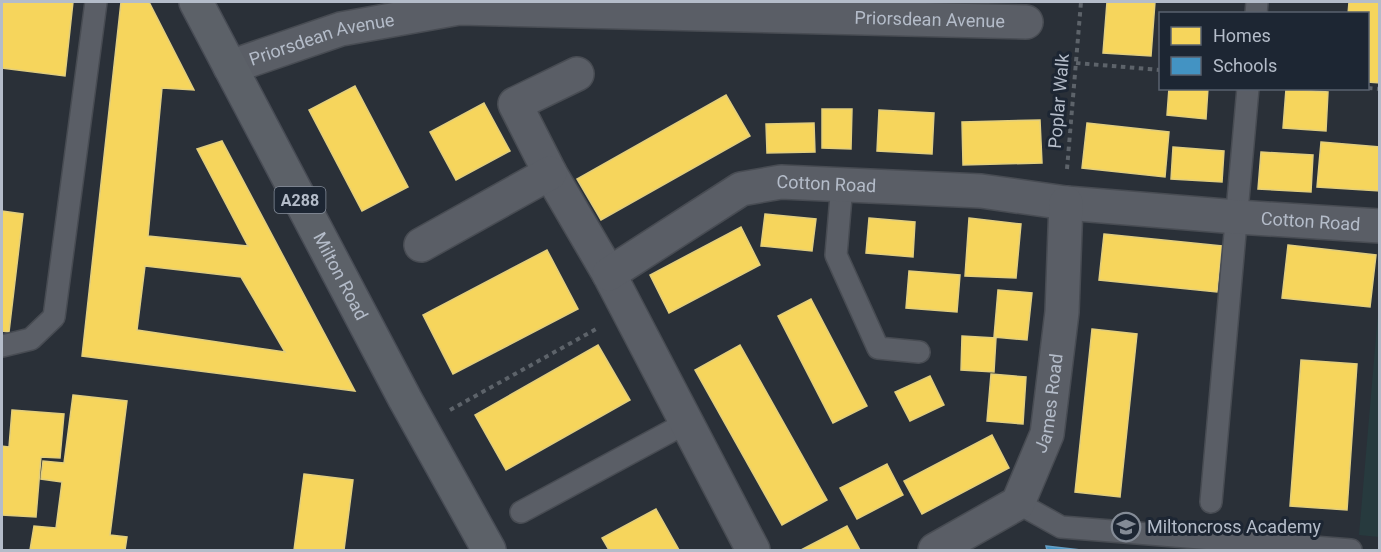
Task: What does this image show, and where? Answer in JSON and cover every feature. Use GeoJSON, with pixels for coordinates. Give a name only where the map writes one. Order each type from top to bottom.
{"type":"FeatureCollection","features":[{"type":"Feature","properties":{"kind":"main road","name":"Milton Road"},"geometry":{"type":"LineString","coordinates":[[196,2],[420,427],[489,550]]}},
{"type":"Feature","properties":{"kind":"street","name":"Priorsdean Avenue"},"geometry":{"type":"LineString","coordinates":[[230,67],[341,29],[459,8],[1026,22]]}},
{"type":"Feature","properties":{"kind":"street"},"geometry":{"type":"LineString","coordinates":[[577,74],[515,104],[550,173],[609,274],[753,550]]}},
{"type":"Feature","properties":{"kind":"street"},"geometry":{"type":"LineString","coordinates":[[421,245],[550,173]]}},
{"type":"Feature","properties":{"kind":"street","name":"Cotton Road"},"geometry":{"type":"LineString","coordinates":[[609,274],[741,189],[781,182],[981,191],[1066,203],[1380,226]]}},
{"type":"Feature","properties":{"kind":"street","name":"James Road"},"geometry":{"type":"LineString","coordinates":[[1018,503],[1047,434],[1062,312],[1066,203]]}},
{"type":"Feature","properties":{"kind":"street"},"geometry":{"type":"LineString","coordinates":[[935,550],[1018,503]]}},
{"type":"Feature","properties":{"kind":"lane"},"geometry":{"type":"LineString","coordinates":[[2,346],[31,339],[54,317],[96,2]]}},
{"type":"Feature","properties":{"kind":"lane"},"geometry":{"type":"LineString","coordinates":[[1211,502],[1248,90]]}},
{"type":"Feature","properties":{"kind":"lane"},"geometry":{"type":"LineString","coordinates":[[842,185],[836,255],[879,348],[919,352]]}},
{"type":"Feature","properties":{"kind":"lane"},"geometry":{"type":"LineString","coordinates":[[521,512],[686,423]]}},
{"type":"Feature","properties":{"kind":"lane"},"geometry":{"type":"LineString","coordinates":[[1018,503],[1061,528],[1351,550]]}},
{"type":"Feature","properties":{"kind":"path","name":"Poplar Walk"},"geometry":{"type":"LineString","coordinates":[[1066,203],[1080,2]]}},
{"type":"Feature","properties":{"kind":"path"},"geometry":{"type":"LineString","coordinates":[[1076,63],[1159,70]]}},
{"type":"Feature","properties":{"kind":"path"},"geometry":{"type":"LineString","coordinates":[[420,427],[606,323],[609,274]]}},
{"type":"Feature","properties":{"kind":"green space"},"geometry":{"type":"Polygon","coordinates":[[[1379,302],[1379,537],[1359,535],[1379,302]]]}},
{"type":"Feature","properties":{"kind":"building: Homes"},"geometry":{"type":"Polygon","coordinates":[[[2,2],[73,2],[65,76],[2,68],[2,2]]]}},
{"type":"Feature","properties":{"kind":"building: Homes"},"geometry":{"type":"Polygon","coordinates":[[[121,2],[149,2],[194,90],[162,88],[148,236],[248,246],[197,149],[222,141],[355,391],[82,356],[121,2]],[[145,266],[137,330],[285,352],[241,277],[145,266]]]}},
{"type":"Feature","properties":{"kind":"building: Homes"},"geometry":{"type":"Polygon","coordinates":[[[1107,2],[1155,2],[1151,56],[1103,53],[1107,2]]]}},
{"type":"Feature","properties":{"kind":"building: Homes"},"geometry":{"type":"Polygon","coordinates":[[[1349,2],[1380,2],[1380,83],[1369,82],[1369,12],[1348,12],[1349,2]]]}},
{"type":"Feature","properties":{"kind":"building: Homes"},"geometry":{"type":"Polygon","coordinates":[[[355,86],[408,187],[362,211],[309,110],[355,86]]]}},
{"type":"Feature","properties":{"kind":"building: Homes"},"geometry":{"type":"Polygon","coordinates":[[[1169,90],[1208,90],[1206,119],[1167,115],[1169,90]]]}},
{"type":"Feature","properties":{"kind":"building: Homes"},"geometry":{"type":"Polygon","coordinates":[[[1286,90],[1328,92],[1326,131],[1283,128],[1286,90]]]}},
{"type":"Feature","properties":{"kind":"building: Homes"},"geometry":{"type":"Polygon","coordinates":[[[726,95],[750,136],[601,220],[577,179],[726,95]]]}},
{"type":"Feature","properties":{"kind":"building: Homes"},"geometry":{"type":"Polygon","coordinates":[[[484,103],[510,151],[456,180],[430,132],[484,103]]]}},
{"type":"Feature","properties":{"kind":"building: Homes"},"geometry":{"type":"Polygon","coordinates":[[[822,109],[852,109],[851,149],[822,148],[822,109]]]}},
{"type":"Feature","properties":{"kind":"building: Homes"},"geometry":{"type":"Polygon","coordinates":[[[879,110],[934,113],[932,154],[877,151],[879,110]]]}},
{"type":"Feature","properties":{"kind":"building: Homes"},"geometry":{"type":"Polygon","coordinates":[[[1040,120],[1042,163],[963,165],[962,122],[1040,120]]]}},
{"type":"Feature","properties":{"kind":"building: Homes"},"geometry":{"type":"Polygon","coordinates":[[[814,123],[815,152],[767,153],[766,124],[814,123]]]}},
{"type":"Feature","properties":{"kind":"building: Homes"},"geometry":{"type":"Polygon","coordinates":[[[1087,123],[1169,132],[1165,177],[1082,168],[1087,123]]]}},
{"type":"Feature","properties":{"kind":"building: Homes"},"geometry":{"type":"Polygon","coordinates":[[[1321,142],[1380,147],[1380,191],[1317,187],[1321,142]]]}},
{"type":"Feature","properties":{"kind":"building: Homes"},"geometry":{"type":"Polygon","coordinates":[[[1173,147],[1224,151],[1222,182],[1171,179],[1173,147]]]}},
{"type":"Feature","properties":{"kind":"building: Homes"},"geometry":{"type":"Polygon","coordinates":[[[1261,152],[1313,155],[1311,192],[1258,189],[1261,152]]]}},
{"type":"Feature","properties":{"kind":"building: Homes"},"geometry":{"type":"Polygon","coordinates":[[[2,211],[23,214],[9,332],[2,331],[2,211]]]}},
{"type":"Feature","properties":{"kind":"building: Homes"},"geometry":{"type":"Polygon","coordinates":[[[765,214],[816,219],[812,251],[761,246],[765,214]]]}},
{"type":"Feature","properties":{"kind":"building: Homes"},"geometry":{"type":"Polygon","coordinates":[[[869,218],[915,222],[913,257],[866,253],[869,218]]]}},
{"type":"Feature","properties":{"kind":"building: Homes"},"geometry":{"type":"Polygon","coordinates":[[[969,218],[1021,224],[1016,278],[965,276],[969,218]]]}},
{"type":"Feature","properties":{"kind":"building: Homes"},"geometry":{"type":"Polygon","coordinates":[[[741,227],[760,265],[669,313],[650,275],[741,227]]]}},
{"type":"Feature","properties":{"kind":"building: Homes"},"geometry":{"type":"Polygon","coordinates":[[[1104,234],[1222,246],[1217,292],[1099,280],[1104,234]]]}},
{"type":"Feature","properties":{"kind":"building: Homes"},"geometry":{"type":"Polygon","coordinates":[[[1288,245],[1376,255],[1370,307],[1282,298],[1288,245]]]}},
{"type":"Feature","properties":{"kind":"building: Homes"},"geometry":{"type":"Polygon","coordinates":[[[547,250],[578,309],[453,374],[423,315],[547,250]]]}},
{"type":"Feature","properties":{"kind":"building: Homes"},"geometry":{"type":"Polygon","coordinates":[[[909,271],[960,275],[957,312],[906,308],[909,271]]]}},
{"type":"Feature","properties":{"kind":"building: Homes"},"geometry":{"type":"Polygon","coordinates":[[[998,290],[1032,293],[1027,340],[994,337],[998,290]]]}},
{"type":"Feature","properties":{"kind":"building: Homes"},"geometry":{"type":"Polygon","coordinates":[[[811,299],[867,406],[833,423],[778,316],[811,299]]]}},
{"type":"Feature","properties":{"kind":"building: Homes"},"geometry":{"type":"Polygon","coordinates":[[[1092,329],[1137,334],[1120,497],[1075,492],[1092,329]]]}},
{"type":"Feature","properties":{"kind":"building: Homes"},"geometry":{"type":"Polygon","coordinates":[[[962,336],[996,338],[994,372],[961,370],[962,336]]]}},
{"type":"Feature","properties":{"kind":"building: Homes"},"geometry":{"type":"Polygon","coordinates":[[[598,345],[630,400],[506,470],[475,415],[598,345]]]}},
{"type":"Feature","properties":{"kind":"building: Homes"},"geometry":{"type":"Polygon","coordinates":[[[740,345],[827,500],[782,525],[695,370],[740,345]]]}},
{"type":"Feature","properties":{"kind":"building: Homes"},"geometry":{"type":"Polygon","coordinates":[[[1301,360],[1357,364],[1347,510],[1290,506],[1301,360]]]}},
{"type":"Feature","properties":{"kind":"building: Homes"},"geometry":{"type":"Polygon","coordinates":[[[991,374],[1026,377],[1023,424],[987,421],[991,374]]]}},
{"type":"Feature","properties":{"kind":"building: Homes"},"geometry":{"type":"Polygon","coordinates":[[[930,376],[944,405],[910,421],[895,392],[930,376]]]}},
{"type":"Feature","properties":{"kind":"building: Homes"},"geometry":{"type":"Polygon","coordinates":[[[73,395],[127,401],[110,535],[127,537],[125,550],[30,550],[34,526],[56,528],[62,482],[41,479],[43,461],[64,463],[73,395]]]}},
{"type":"Feature","properties":{"kind":"building: Homes"},"geometry":{"type":"Polygon","coordinates":[[[12,410],[64,414],[60,458],[41,457],[36,517],[2,515],[2,446],[9,447],[12,410]]]}},
{"type":"Feature","properties":{"kind":"building: Homes"},"geometry":{"type":"Polygon","coordinates":[[[992,435],[1009,468],[922,514],[904,481],[992,435]]]}},
{"type":"Feature","properties":{"kind":"building: Homes"},"geometry":{"type":"Polygon","coordinates":[[[887,464],[903,495],[857,519],[840,488],[887,464]]]}},
{"type":"Feature","properties":{"kind":"building: Homes"},"geometry":{"type":"Polygon","coordinates":[[[304,474],[353,480],[344,550],[294,550],[304,474]]]}},
{"type":"Feature","properties":{"kind":"building: Homes"},"geometry":{"type":"Polygon","coordinates":[[[656,509],[679,550],[609,550],[602,538],[656,509]]]}},
{"type":"Feature","properties":{"kind":"building: Homes"},"geometry":{"type":"Polygon","coordinates":[[[847,526],[860,550],[801,550],[847,526]]]}},
{"type":"Feature","properties":{"kind":"building: Schools"},"geometry":{"type":"Polygon","coordinates":[[[1046,546],[1081,550],[1047,550],[1046,546]]]}},
{"type":"Feature","properties":{"kind":"place","name":"Miltoncross Academy"},"geometry":{"type":"Point","coordinates":[1126,527]}}]}
